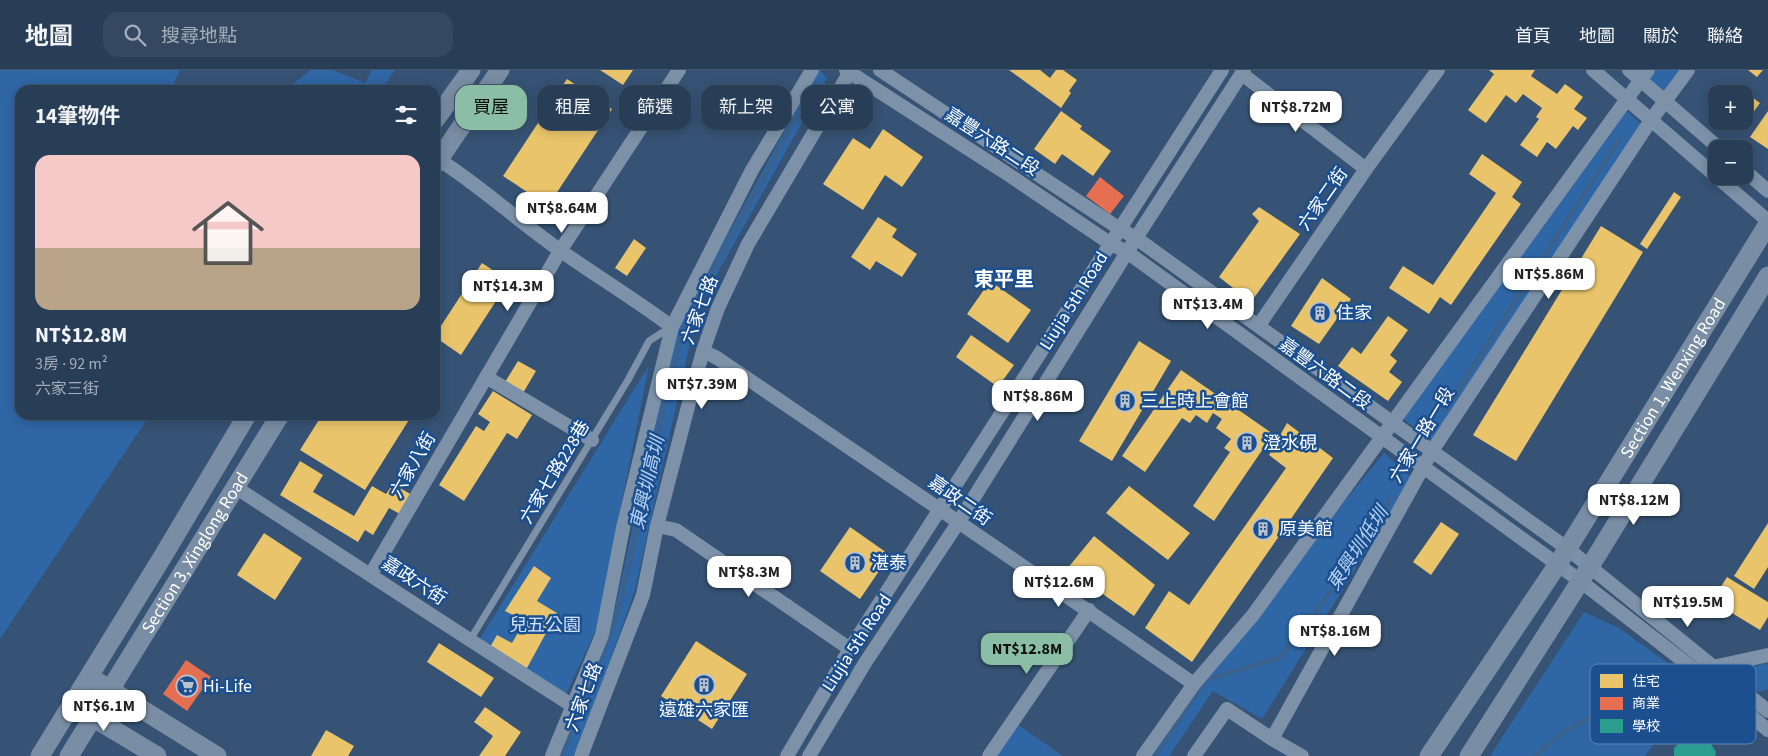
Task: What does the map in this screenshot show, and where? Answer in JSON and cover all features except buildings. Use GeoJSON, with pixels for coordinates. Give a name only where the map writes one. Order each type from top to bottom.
{"type":"FeatureCollection","features":[{"type":"Feature","properties":{"kind":"street"},"geometry":{"type":"LineString","coordinates":[[440,113],[471,70]]}},
{"type":"Feature","properties":{"kind":"street"},"geometry":{"type":"LineString","coordinates":[[440,158],[500,70]]}},
{"type":"Feature","properties":{"kind":"street","name":"六家八街"},"geometry":{"type":"LineString","coordinates":[[371,574],[560,251],[679,70]]}},
{"type":"Feature","properties":{"kind":"street","name":"六家七路"},"geometry":{"type":"LineString","coordinates":[[552,756],[602,635],[623,528],[672,327],[752,170],[812,70]]}},
{"type":"Feature","properties":{"kind":"street","name":"嘉豐六路二段"},"geometry":{"type":"LineString","coordinates":[[880,70],[1136,238],[1259,325],[1392,423],[1432,450],[1584,573]]}},
{"type":"Feature","properties":{"kind":"street","name":"Liujia 5th Road"},"geometry":{"type":"LineString","coordinates":[[787,756],[850,649],[1222,70]]}},
{"type":"Feature","properties":{"kind":"street","name":"六家二街"},"geometry":{"type":"LineString","coordinates":[[1259,325],[1366,169],[1438,70]]}},
{"type":"Feature","properties":{"kind":"street"},"geometry":{"type":"LineString","coordinates":[[1592,70],[1768,223]]}},
{"type":"Feature","properties":{"kind":"street"},"geometry":{"type":"LineString","coordinates":[[1629,70],[1644,75],[1665,101],[1710,140]]}},
{"type":"Feature","properties":{"kind":"street","name":"六家一路一段"},"geometry":{"type":"LineString","coordinates":[[1272,739],[1432,450],[1651,120],[1688,70]]}},
{"type":"Feature","properties":{"kind":"street","name":"六家七路"},"geometry":{"type":"LineString","coordinates":[[581,756],[643,594],[657,526],[703,351],[718,308],[748,244],[782,189],[849,71]]}},
{"type":"Feature","properties":{"kind":"street","name":"嘉豐六路二段"},"geometry":{"type":"LineString","coordinates":[[849,71],[1111,244],[1127,252],[1382,438],[1563,556]]}},
{"type":"Feature","properties":{"kind":"street"},"geometry":{"type":"LineString","coordinates":[[1243,72],[1366,169]]}},
{"type":"Feature","properties":{"kind":"street","name":"Liujia 5th Road"},"geometry":{"type":"LineString","coordinates":[[808,756],[865,663],[958,523],[1127,252],[1243,72]]}},
{"type":"Feature","properties":{"kind":"street","name":"六家一路一段"},"geometry":{"type":"LineString","coordinates":[[1144,756],[1194,684],[1253,615],[1644,75]]}},
{"type":"Feature","properties":{"kind":"street"},"geometry":{"type":"LineString","coordinates":[[440,163],[458,172],[560,251],[672,327]]}},
{"type":"Feature","properties":{"kind":"street"},"geometry":{"type":"LineString","coordinates":[[1753,178],[1768,191]]}},
{"type":"Feature","properties":{"kind":"street","name":"Section 1, Wenxing Road"},"geometry":{"type":"LineString","coordinates":[[1429,756],[1563,556],[1768,223]]}},
{"type":"Feature","properties":{"kind":"street","name":"Section 1, Wenxing Road"},"geometry":{"type":"LineString","coordinates":[[1469,756],[1768,276]]}},
{"type":"Feature","properties":{"kind":"street","name":"嘉政二街"},"geometry":{"type":"LineString","coordinates":[[703,351],[717,358],[1089,610],[1194,684]]}},
{"type":"Feature","properties":{"kind":"street"},"geometry":{"type":"LineString","coordinates":[[486,377],[592,440]]}},
{"type":"Feature","properties":{"kind":"street","name":"Section 3, Xinglong Road"},"geometry":{"type":"LineString","coordinates":[[40,756],[244,420]]}},
{"type":"Feature","properties":{"kind":"street","name":"Section 3, Xinglong Road"},"geometry":{"type":"LineString","coordinates":[[69,756],[108,690],[277,420]]}},
{"type":"Feature","properties":{"kind":"street","name":"嘉政六街"},"geometry":{"type":"LineString","coordinates":[[235,487],[573,706]]}},
{"type":"Feature","properties":{"kind":"street"},"geometry":{"type":"LineString","coordinates":[[657,526],[676,530],[850,649]]}},
{"type":"Feature","properties":{"kind":"street"},"geometry":{"type":"LineString","coordinates":[[1584,573],[1708,664]]}},
{"type":"Feature","properties":{"kind":"street"},"geometry":{"type":"LineString","coordinates":[[1584,573],[1688,664]]}},
{"type":"Feature","properties":{"kind":"street"},"geometry":{"type":"LineString","coordinates":[[989,756],[1089,610]]}},
{"type":"Feature","properties":{"kind":"street"},"geometry":{"type":"LineString","coordinates":[[1726,664],[1768,655]]}},
{"type":"Feature","properties":{"kind":"street"},"geometry":{"type":"LineString","coordinates":[[89,675],[108,690],[217,756]]}},
{"type":"Feature","properties":{"kind":"street"},"geometry":{"type":"LineString","coordinates":[[1761,698],[1768,711]]}},
{"type":"Feature","properties":{"kind":"street"},"geometry":{"type":"LineString","coordinates":[[72,704],[157,756]]}},
{"type":"Feature","properties":{"kind":"street"},"geometry":{"type":"LineString","coordinates":[[1194,756],[1227,708],[1272,739],[1302,756]]}},
{"type":"Feature","properties":{"kind":"street"},"geometry":{"type":"LineString","coordinates":[[1756,720],[1768,730]]}},
{"type":"Feature","properties":{"kind":"lane","name":"六家七路228巷"},"geometry":{"type":"LineString","coordinates":[[470,640],[628,380],[648,342],[672,327]]}},
{"type":"Feature","properties":{"kind":"green space"},"geometry":{"type":"Polygon","coordinates":[[[0,70],[180,70],[173,85],[15,85],[15,420],[147,420],[0,639],[0,70]]]}},
{"type":"Feature","properties":{"kind":"green space"},"geometry":{"type":"Polygon","coordinates":[[[311,70],[333,70],[365,83],[372,70],[395,70],[384,85],[292,85],[311,70]]]}},
{"type":"Feature","properties":{"kind":"green space"},"geometry":{"type":"Polygon","coordinates":[[[818,70],[827,78],[823,85],[810,85],[818,70]]]}},
{"type":"Feature","properties":{"kind":"green space"},"geometry":{"type":"Polygon","coordinates":[[[1656,70],[1680,70],[1664,92],[1649,79],[1656,70]]]}},
{"type":"Feature","properties":{"kind":"green space"},"geometry":{"type":"Polygon","coordinates":[[[801,101],[801,124],[698,308],[635,590],[587,726],[573,756],[557,756],[614,613],[674,341],[684,315],[785,130],[791,130],[791,119],[801,101]]]}},
{"type":"Feature","properties":{"kind":"green space"},"geometry":{"type":"Polygon","coordinates":[[[1627,111],[1641,124],[1433,440],[1403,419],[1627,111]]]}},
{"type":"Feature","properties":{"kind":"green space","name":"兒五公園"},"geometry":{"type":"Polygon","coordinates":[[[649,365],[597,628],[566,694],[478,642],[649,365]]]}},
{"type":"Feature","properties":{"kind":"green space"},"geometry":{"type":"Polygon","coordinates":[[[1384,453],[1412,478],[1262,719],[1213,691],[1169,756],[1147,756],[1197,682],[1384,453]]]}},
{"type":"Feature","properties":{"kind":"green space"},"geometry":{"type":"Polygon","coordinates":[[[1584,612],[1619,628],[1669,664],[1590,664],[1590,744],[1654,744],[1645,756],[1490,756],[1584,612]]]}},
{"type":"Feature","properties":{"kind":"green space"},"geometry":{"type":"Polygon","coordinates":[[[1768,663],[1768,689],[1758,692],[1756,684],[1756,666],[1768,663]]]}},
{"type":"Feature","properties":{"kind":"green space"},"geometry":{"type":"Polygon","coordinates":[[[1017,724],[1063,756],[996,756],[1017,724]]]}},
{"type":"Feature","properties":{"kind":"waterway","name":"東興圳高圳"},"geometry":{"type":"LineString","coordinates":[[562,756],[618,613],[681,337],[702,290],[815,84]]}},
{"type":"Feature","properties":{"kind":"waterway","name":"東興圳低圳"},"geometry":{"type":"LineString","coordinates":[[1445,410],[1619,140]]}},
{"type":"Feature","properties":{"kind":"waterway","name":"東興圳低圳"},"geometry":{"type":"LineString","coordinates":[[1155,756],[1206,680],[1279,658],[1346,572],[1391,498]]}},
{"type":"Feature","properties":{"kind":"waterway"},"geometry":{"type":"LineString","coordinates":[[1535,756],[1564,732],[1590,717]]}},
{"type":"Feature","properties":{"kind":"place","name":"住家"},"geometry":{"type":"Point","coordinates":[1320,313]}},
{"type":"Feature","properties":{"kind":"place","name":"三上時上會館"},"geometry":{"type":"Point","coordinates":[1125,401]}},
{"type":"Feature","properties":{"kind":"place","name":"澄水硯"},"geometry":{"type":"Point","coordinates":[1247,443]}},
{"type":"Feature","properties":{"kind":"place","name":"原美館"},"geometry":{"type":"Point","coordinates":[1263,529]}},
{"type":"Feature","properties":{"kind":"place","name":"湛泰"},"geometry":{"type":"Point","coordinates":[855,563]}},
{"type":"Feature","properties":{"kind":"place","name":"遠雄六家匯"},"geometry":{"type":"Point","coordinates":[704,685]}},
{"type":"Feature","properties":{"kind":"place","name":"Hi-Life"},"geometry":{"type":"Point","coordinates":[187,686]}},
{"type":"Feature","properties":{"kind":"district","name":"東平里"},"geometry":{"type":"Point","coordinates":[1004,280]}}]}
